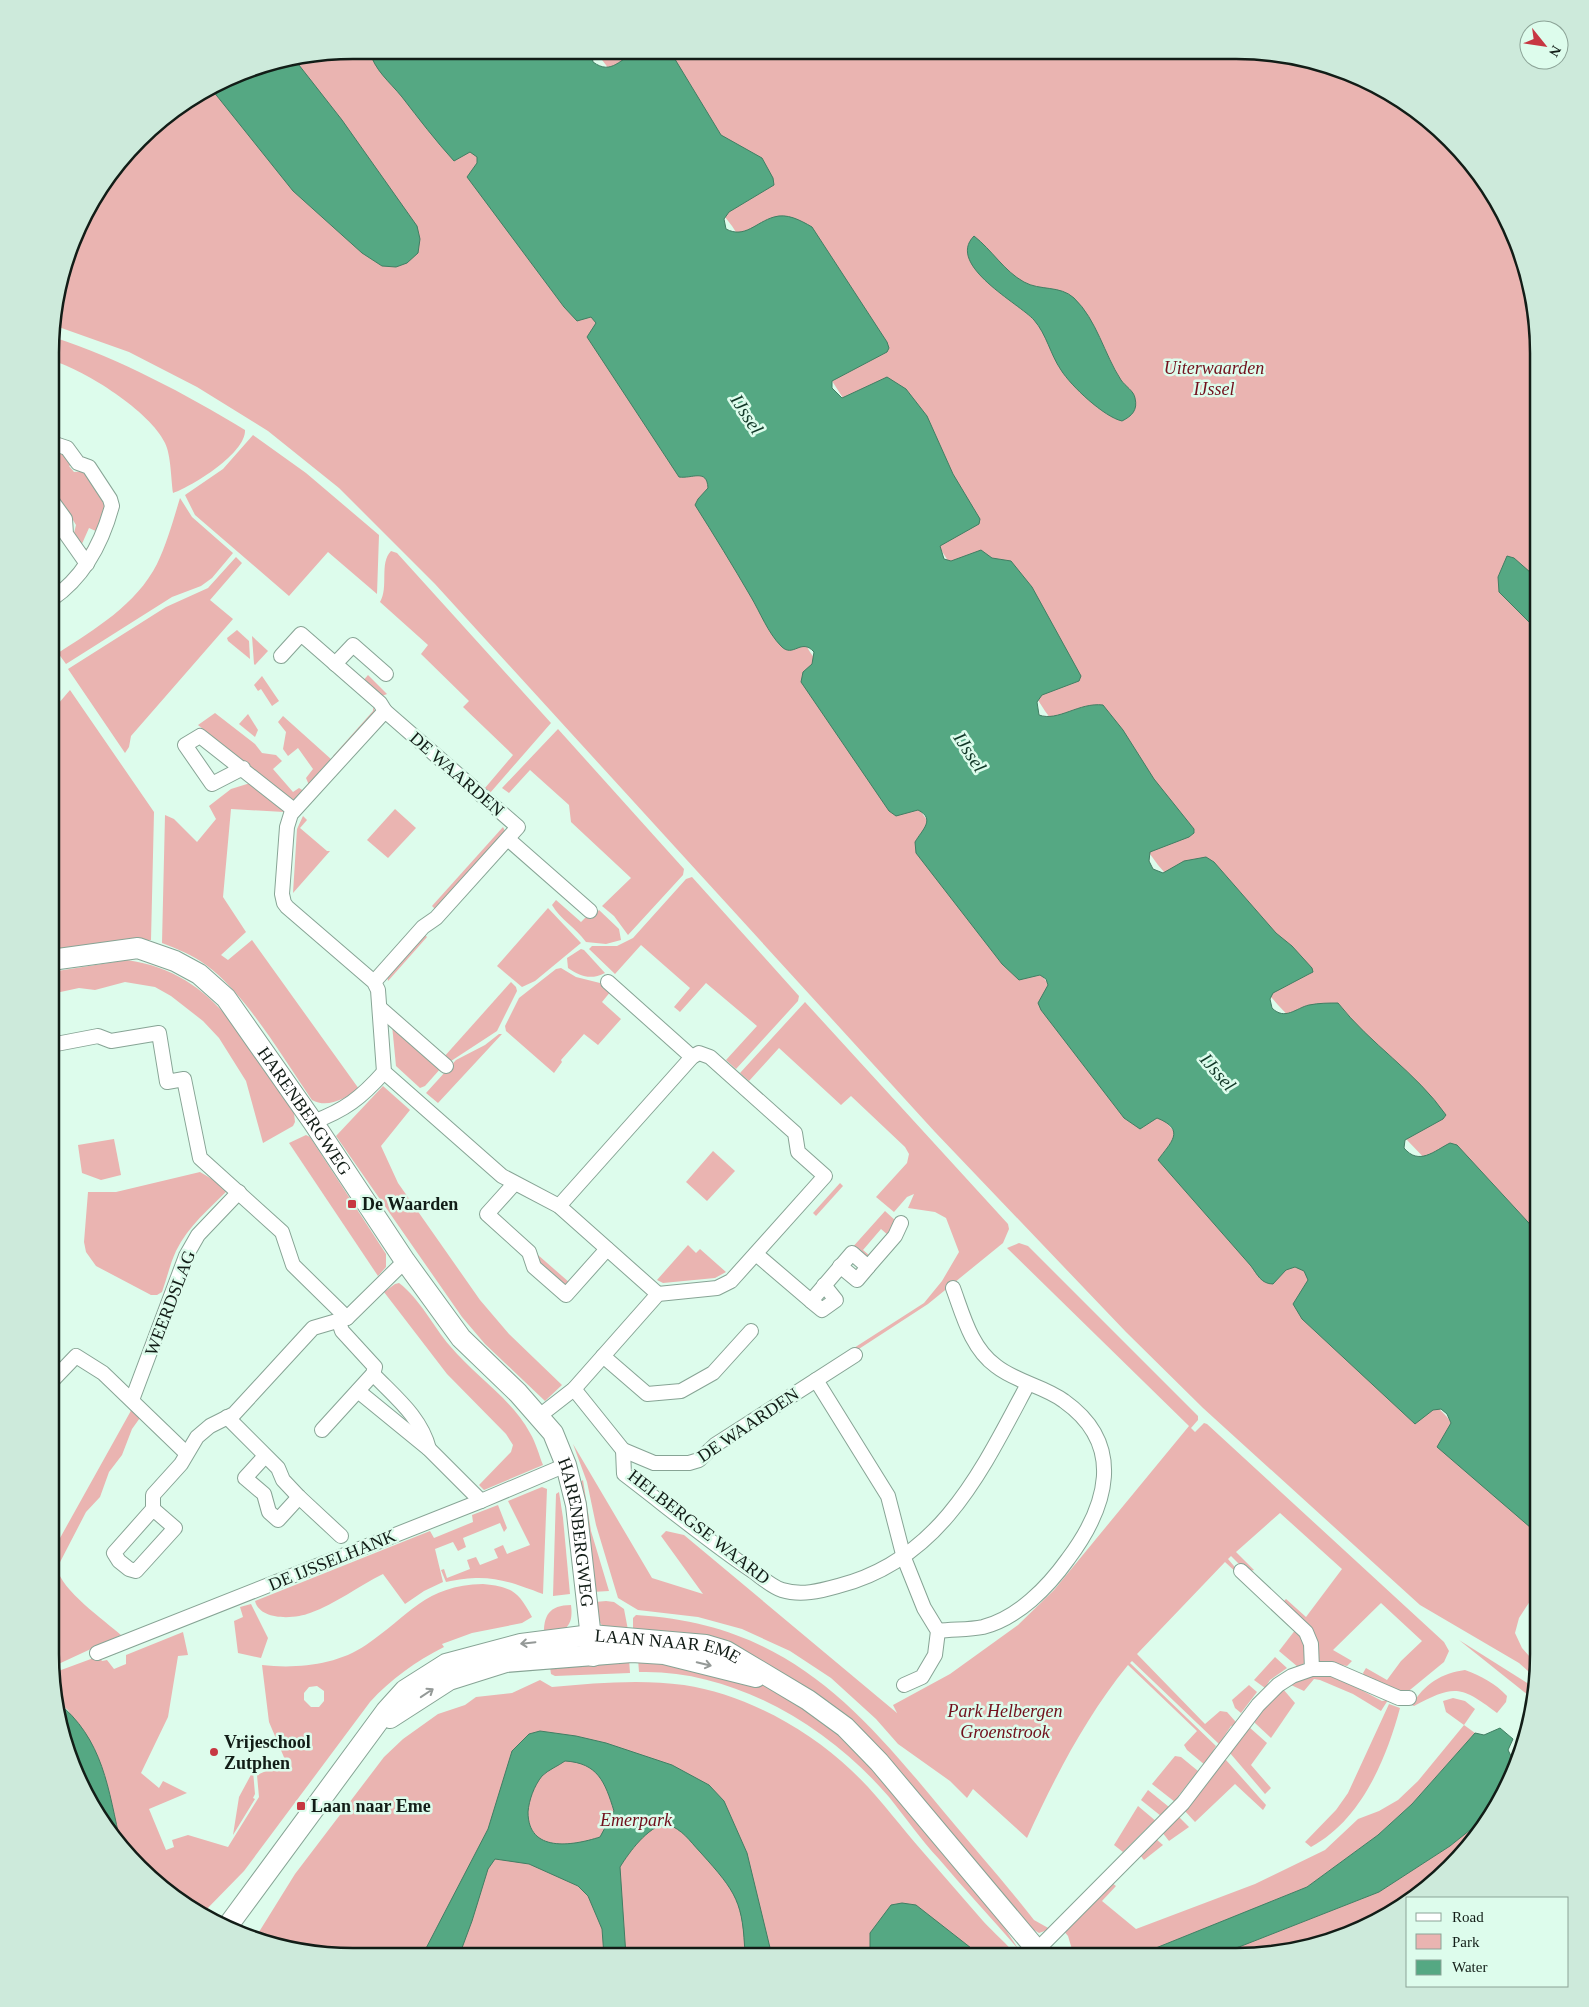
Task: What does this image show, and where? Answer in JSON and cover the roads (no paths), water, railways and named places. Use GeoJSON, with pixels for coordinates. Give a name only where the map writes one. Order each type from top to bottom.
{"type":"FeatureCollection","features":[{"type":"Feature","properties":{"kind":"street"},"geometry":{"type":"LineString","coordinates":[[59,445],[67,448],[78,463],[89,467],[110,499],[112,506],[109,517],[87,564],[76,579],[59,593]]}},
{"type":"Feature","properties":{"kind":"street"},"geometry":{"type":"LineString","coordinates":[[59,511],[65,519],[66,534],[87,564]]}},
{"type":"Feature","properties":{"kind":"street","name":"DE WAARDEN"},"geometry":{"type":"LineString","coordinates":[[281,656],[301,634],[380,703],[385,711],[518,827],[436,918],[423,927],[374,982]]}},
{"type":"Feature","properties":{"kind":"street"},"geometry":{"type":"LineString","coordinates":[[335,664],[353,644],[386,674]]}},
{"type":"Feature","properties":{"kind":"street"},"geometry":{"type":"LineString","coordinates":[[313,1122],[334,1114],[363,1096],[384,1072],[380,1008],[378,990],[374,982],[284,903],[282,894],[287,827],[294,810],[385,711]]}},
{"type":"Feature","properties":{"kind":"street"},"geometry":{"type":"LineString","coordinates":[[243,768],[294,810]]}},
{"type":"Feature","properties":{"kind":"street","name":"DE WAARDEN"},"geometry":{"type":"LineString","coordinates":[[508,839],[590,911]]}},
{"type":"Feature","properties":{"kind":"street","name":"HARENBERGWEG"},"geometry":{"type":"LineString","coordinates":[[59,959],[138,948],[175,961],[199,974],[226,998],[313,1122],[405,1261],[461,1338],[518,1393],[538,1416],[562,1466],[562,1485],[585,1646]]}},
{"type":"Feature","properties":{"kind":"street"},"geometry":{"type":"LineString","coordinates":[[608,982],[692,1057]]}},
{"type":"Feature","properties":{"kind":"street"},"geometry":{"type":"LineString","coordinates":[[380,1008],[446,1066]]}},
{"type":"Feature","properties":{"kind":"street"},"geometry":{"type":"LineString","coordinates":[[59,1043],[98,1036],[111,1041],[159,1033],[167,1082],[184,1079],[200,1158],[282,1232],[293,1265],[343,1320],[342,1331],[375,1368],[373,1374],[322,1430]]}},
{"type":"Feature","properties":{"kind":"street"},"geometry":{"type":"LineString","coordinates":[[538,1416],[574,1389],[658,1294],[726,1285],[826,1176],[798,1152],[795,1133],[710,1057],[699,1053],[692,1057],[559,1206]]}},
{"type":"Feature","properties":{"kind":"street"},"geometry":{"type":"LineString","coordinates":[[384,1072],[514,1184],[559,1206],[658,1294]]}},
{"type":"Feature","properties":{"kind":"street"},"geometry":{"type":"LineString","coordinates":[[514,1184],[487,1214],[529,1252],[534,1267],[566,1295],[607,1249]]}},
{"type":"Feature","properties":{"kind":"street","name":"WEERDSLAG"},"geometry":{"type":"LineString","coordinates":[[132,1400],[186,1256],[198,1235],[239,1192]]}},
{"type":"Feature","properties":{"kind":"street"},"geometry":{"type":"LineString","coordinates":[[756,1254],[811,1301],[852,1253],[868,1267],[895,1236],[901,1222]]}},
{"type":"Feature","properties":{"kind":"street"},"geometry":{"type":"LineString","coordinates":[[153,1508],[175,1528],[136,1571],[128,1569],[114,1553],[153,1508],[153,1495],[181,1464],[197,1437],[210,1426],[234,1414],[313,1328],[343,1320],[405,1261]]}},
{"type":"Feature","properties":{"kind":"street"},"geometry":{"type":"LineString","coordinates":[[938,1631],[983,1627],[1015,1612],[1057,1575],[1094,1520],[1102,1497],[1105,1467],[1091,1425],[1063,1400],[995,1366],[972,1339],[953,1288]]}},
{"type":"Feature","properties":{"kind":"street"},"geometry":{"type":"LineString","coordinates":[[603,1356],[647,1394],[681,1392],[713,1373],[751,1331]]}},
{"type":"Feature","properties":{"kind":"street","name":"DE WAARDEN"},"geometry":{"type":"LineString","coordinates":[[574,1389],[623,1450],[654,1463],[689,1463],[699,1460],[715,1445],[855,1355]]}},
{"type":"Feature","properties":{"kind":"street"},"geometry":{"type":"LineString","coordinates":[[59,1373],[76,1356],[103,1373],[186,1453]]}},
{"type":"Feature","properties":{"kind":"street"},"geometry":{"type":"LineString","coordinates":[[373,1374],[418,1421],[425,1433],[429,1449]]}},
{"type":"Feature","properties":{"kind":"street"},"geometry":{"type":"LineString","coordinates":[[816,1380],[888,1496],[904,1558],[924,1608],[938,1631],[935,1655],[922,1677],[904,1685]]}},
{"type":"Feature","properties":{"kind":"street","name":"HELBERGSE WAARD"},"geometry":{"type":"LineString","coordinates":[[623,1450],[624,1474],[728,1554],[781,1590],[809,1593],[859,1581],[904,1558],[946,1521],[990,1455],[1028,1384]]}},
{"type":"Feature","properties":{"kind":"street"},"geometry":{"type":"LineString","coordinates":[[358,1391],[429,1449],[481,1501]]}},
{"type":"Feature","properties":{"kind":"street"},"geometry":{"type":"LineString","coordinates":[[227,1417],[278,1468],[283,1480],[299,1497],[341,1536]]}},
{"type":"Feature","properties":{"kind":"street"},"geometry":{"type":"LineString","coordinates":[[265,1456],[245,1478],[264,1494],[269,1512],[278,1520],[299,1497]]}},
{"type":"Feature","properties":{"kind":"street","name":"DE IJSSELHANK"},"geometry":{"type":"LineString","coordinates":[[97,1653],[481,1501],[562,1466]]}},
{"type":"Feature","properties":{"kind":"street"},"geometry":{"type":"LineString","coordinates":[[1241,1571],[1306,1632],[1310,1644],[1312,1668]]}},
{"type":"Feature","properties":{"kind":"street","name":"LAAN NAAR EME"},"geometry":{"type":"LineString","coordinates":[[231,1922],[372,1730],[405,1690],[446,1664],[521,1644],[706,1646],[726,1651],[808,1700],[845,1727],[872,1755],[1032,1948]]}},
{"type":"Feature","properties":{"kind":"street"},"geometry":{"type":"LineString","coordinates":[[1043,1948],[1184,1803],[1268,1695],[1292,1676],[1312,1668],[1332,1669],[1388,1694],[1399,1698],[1409,1698]]}},
{"type":"Feature","properties":{"kind":"street","name":"LAAN NAAR EME"},"geometry":{"type":"LineString","coordinates":[[235,1923],[245,1900]]}},
{"type":"Feature","properties":{"kind":"water","name":"IJssel"},"geometry":{"type":"Polygon","coordinates":[[[373,59],[592,59],[593,62],[600,66],[611,67],[624,59],[675,59],[721,135],[762,158],[773,178],[774,185],[729,212],[724,219],[726,229],[733,232],[745,231],[768,219],[779,216],[793,218],[812,227],[887,342],[889,348],[887,352],[832,381],[832,388],[842,398],[887,377],[906,389],[927,416],[953,474],[980,519],[979,524],[940,546],[944,559],[951,561],[981,550],[992,558],[1011,561],[1032,587],[1081,676],[1079,681],[1042,695],[1037,702],[1039,715],[1054,716],[1086,706],[1103,705],[1123,730],[1154,779],[1194,829],[1194,833],[1189,837],[1150,852],[1149,861],[1153,869],[1163,873],[1184,861],[1206,857],[1214,862],[1276,933],[1292,946],[1312,968],[1313,972],[1273,993],[1270,999],[1272,1008],[1277,1012],[1286,1014],[1309,1005],[1338,1003],[1364,1032],[1421,1085],[1446,1115],[1443,1119],[1405,1140],[1404,1148],[1415,1156],[1421,1156],[1432,1153],[1450,1143],[1457,1145],[1530,1224],[1530,1527],[1437,1447],[1451,1423],[1447,1414],[1441,1409],[1433,1410],[1415,1424],[1302,1319],[1293,1304],[1308,1280],[1304,1271],[1295,1267],[1286,1270],[1273,1284],[1269,1284],[1260,1278],[1158,1160],[1171,1142],[1174,1132],[1172,1127],[1157,1118],[1140,1129],[1124,1118],[1041,1010],[1038,1003],[1048,985],[1046,979],[1040,975],[1019,980],[1002,964],[916,853],[915,842],[926,825],[926,817],[918,810],[896,816],[889,811],[801,682],[803,672],[812,664],[814,652],[805,647],[793,650],[785,649],[776,641],[768,629],[744,585],[695,505],[708,488],[705,478],[702,476],[679,477],[587,337],[596,323],[591,317],[577,321],[564,307],[467,177],[477,163],[477,157],[470,152],[454,161],[373,59]]]}},
{"type":"Feature","properties":{"kind":"water"},"geometry":{"type":"Polygon","coordinates":[[[298,64],[342,120],[417,226],[420,239],[418,253],[407,263],[396,267],[382,266],[362,253],[293,191],[215,93],[258,74],[298,64]]]}},
{"type":"Feature","properties":{"kind":"water"},"geometry":{"type":"Polygon","coordinates":[[[974,236],[1004,266],[1024,282],[1030,285],[1063,291],[1074,298],[1082,307],[1089,316],[1115,370],[1134,395],[1136,406],[1129,417],[1122,421],[1106,414],[1088,400],[1066,377],[1034,320],[988,283],[969,259],[968,247],[974,236]]]}},
{"type":"Feature","properties":{"kind":"water"},"geometry":{"type":"Polygon","coordinates":[[[1507,556],[1514,558],[1530,572],[1530,623],[1499,592],[1498,577],[1507,556]]]}},
{"type":"Feature","properties":{"kind":"water"},"geometry":{"type":"Polygon","coordinates":[[[64,1708],[85,1732],[102,1766],[117,1830],[98,1801],[81,1767],[74,1749],[64,1708]]]}},
{"type":"Feature","properties":{"kind":"water"},"geometry":{"type":"Polygon","coordinates":[[[1500,1728],[1513,1739],[1508,1750],[1512,1757],[1500,1784],[1481,1817],[1473,1828],[1450,1846],[1379,1892],[1236,1948],[1156,1948],[1307,1887],[1378,1835],[1412,1804],[1475,1733],[1484,1735],[1500,1728]]]}},
{"type":"Feature","properties":{"kind":"water"},"geometry":{"type":"Polygon","coordinates":[[[540,1731],[576,1736],[606,1743],[672,1765],[709,1785],[724,1801],[747,1853],[770,1948],[745,1948],[740,1910],[730,1889],[723,1878],[685,1836],[678,1829],[666,1823],[646,1835],[634,1847],[620,1867],[625,1948],[603,1948],[602,1929],[588,1896],[578,1886],[529,1864],[495,1859],[488,1869],[462,1948],[426,1948],[488,1829],[512,1751],[529,1734],[540,1731]],[[565,1761],[550,1770],[539,1780],[534,1789],[528,1812],[530,1825],[535,1834],[543,1840],[565,1844],[600,1837],[614,1811],[603,1783],[593,1770],[565,1761]]]}},
{"type":"Feature","properties":{"kind":"water"},"geometry":{"type":"Polygon","coordinates":[[[902,1903],[916,1905],[971,1948],[870,1948],[870,1933],[891,1905],[902,1903]]]}},
{"type":"Feature","properties":{"kind":"place","name":"De Waarden"},"geometry":{"type":"Point","coordinates":[352,1204]}},
{"type":"Feature","properties":{"kind":"place","name":"Vrijeschool Zutphen"},"geometry":{"type":"Point","coordinates":[214,1752]}},
{"type":"Feature","properties":{"kind":"place","name":"Laan naar Eme"},"geometry":{"type":"Point","coordinates":[301,1806]}},
{"type":"Feature","properties":{"kind":"park label","name":"Uiterwaarden IJssel"},"geometry":{"type":"Point","coordinates":[1214,378]}},
{"type":"Feature","properties":{"kind":"park label","name":"Park Helbergen Groenstrook"},"geometry":{"type":"Point","coordinates":[1005,1721]}},
{"type":"Feature","properties":{"kind":"park label","name":"Emerpark"},"geometry":{"type":"Point","coordinates":[636,1820]}}]}
